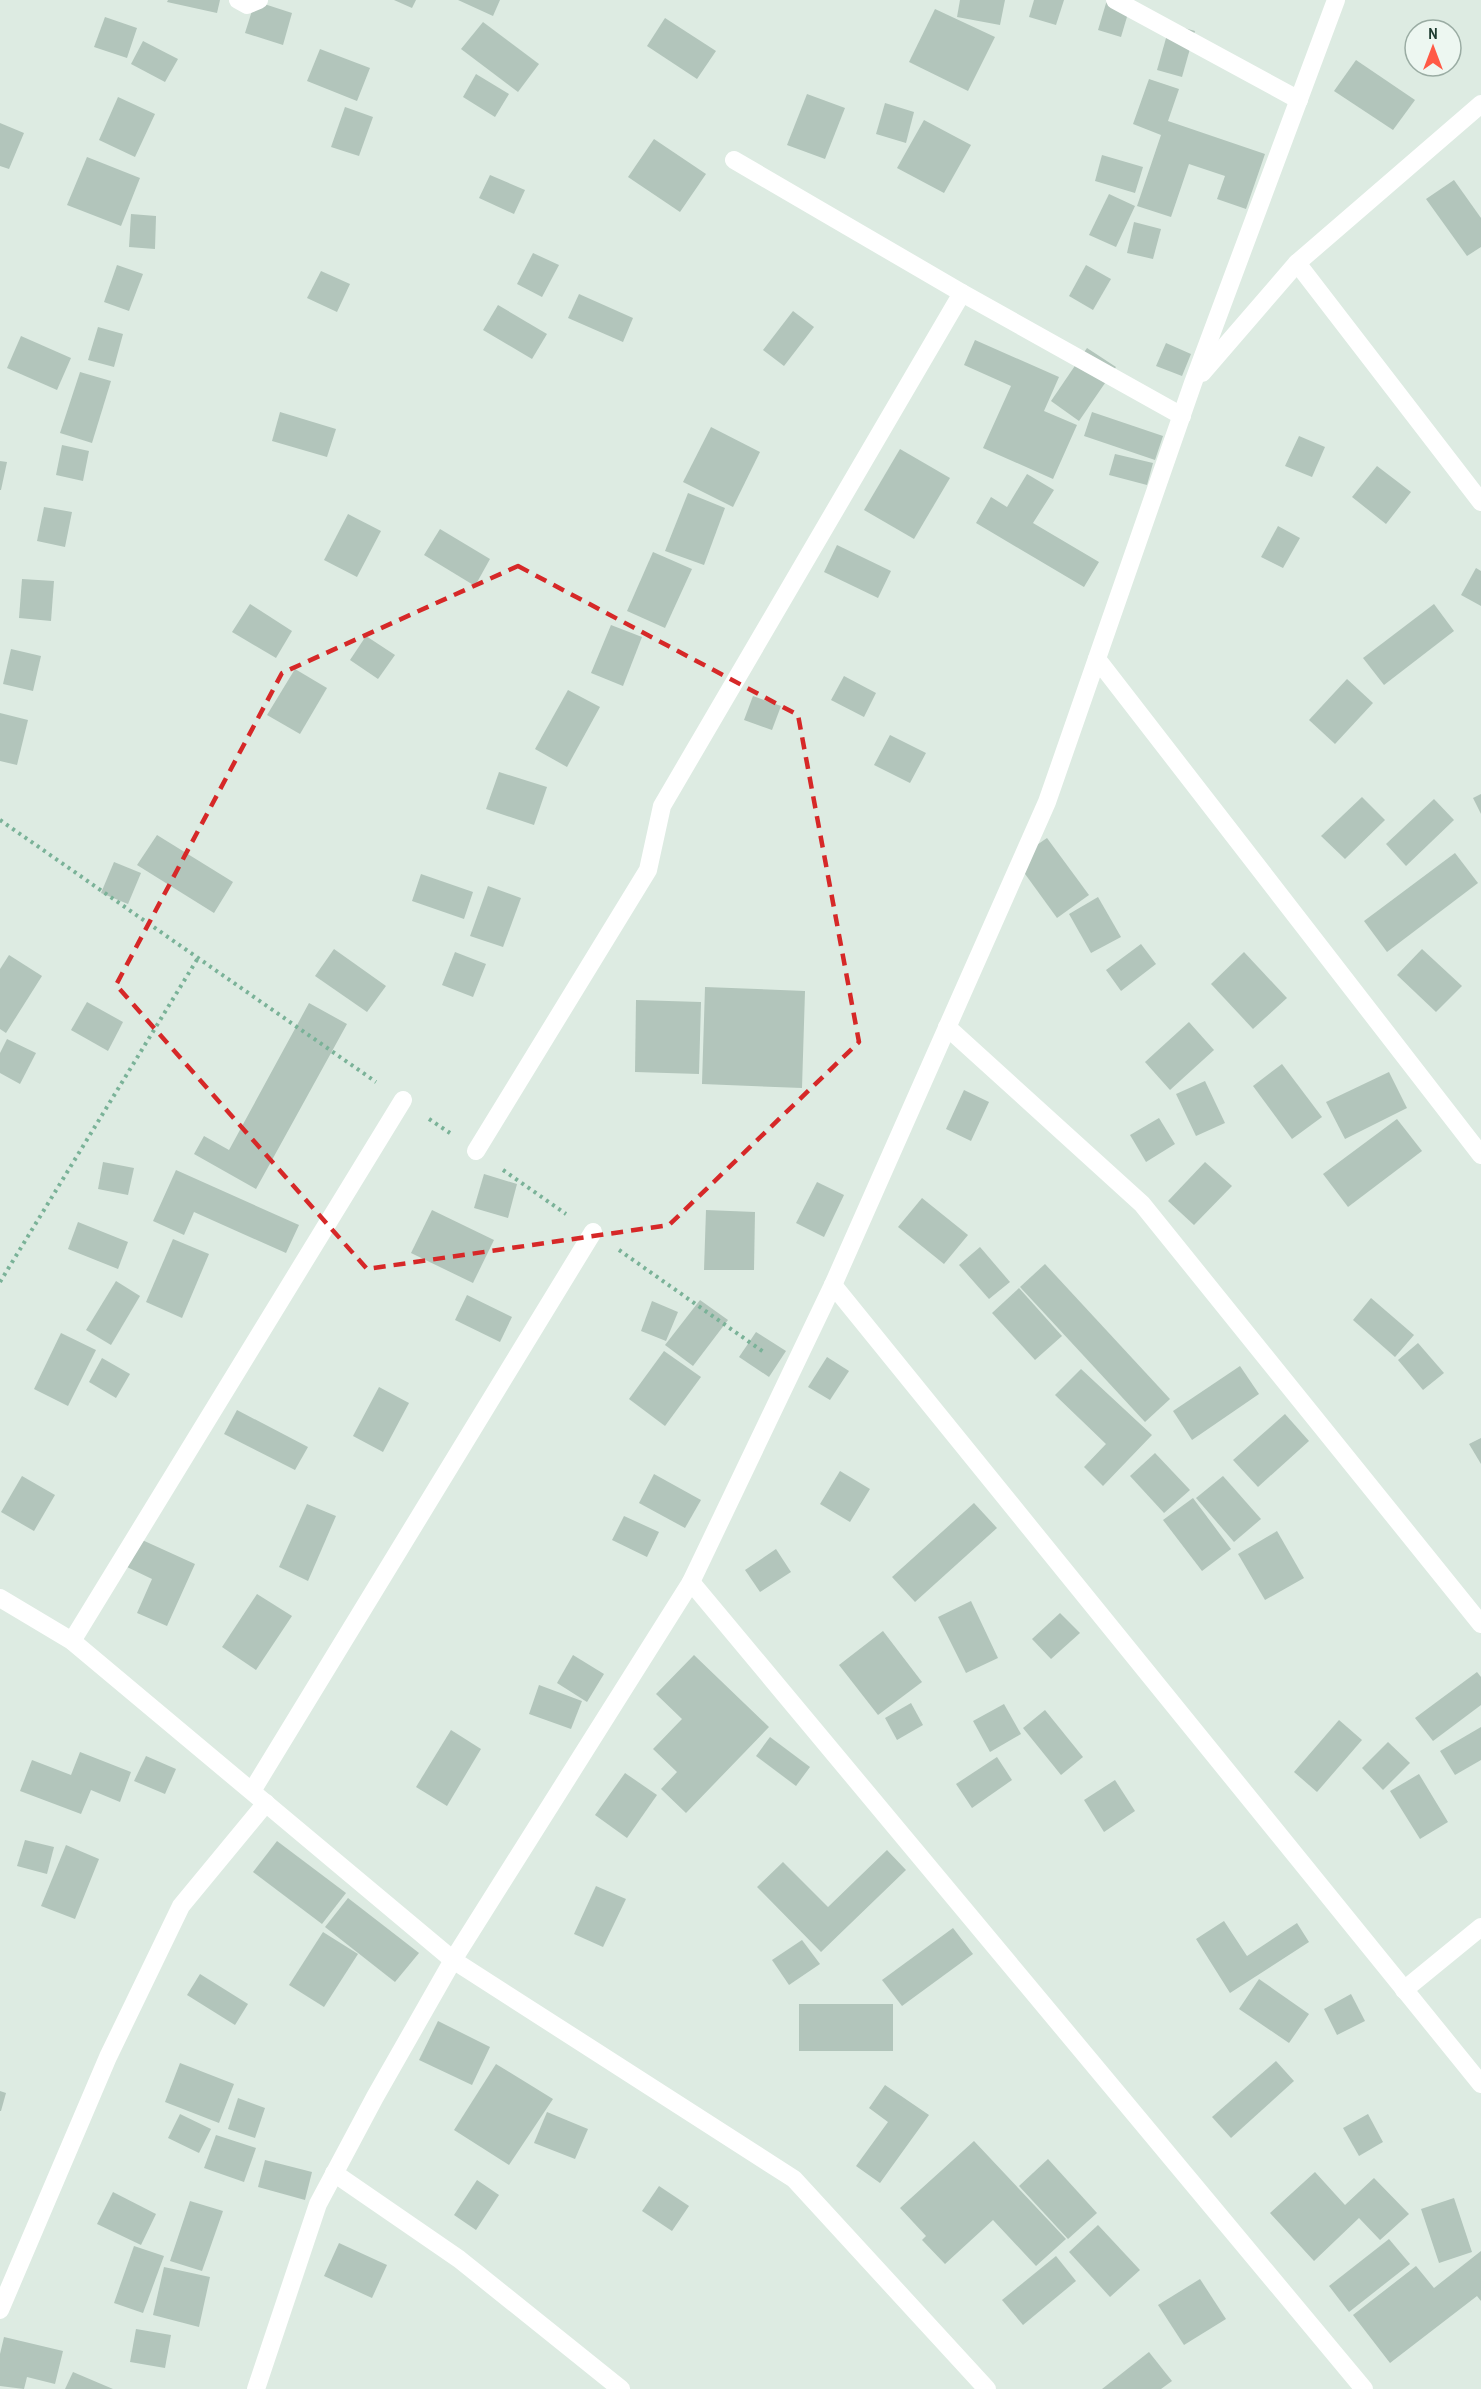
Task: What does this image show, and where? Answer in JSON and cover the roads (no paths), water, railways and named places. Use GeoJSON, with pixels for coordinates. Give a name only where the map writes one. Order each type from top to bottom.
{"type":"FeatureCollection","features":[{"type":"Feature","properties":{"kind":"street"},"geometry":{"type":"LineString","coordinates":[[238,0],[247,5],[259,0]]}},
{"type":"Feature","properties":{"kind":"street"},"geometry":{"type":"LineString","coordinates":[[1115,0],[1299,100]]}},
{"type":"Feature","properties":{"kind":"street"},"geometry":{"type":"LineString","coordinates":[[256,2389],[318,2204],[334,2173],[453,1960],[691,1582],[833,1285],[1047,802],[1193,383],[1336,0]]}},
{"type":"Feature","properties":{"kind":"street"},"geometry":{"type":"LineString","coordinates":[[1193,383],[1297,263],[1481,104]]}},
{"type":"Feature","properties":{"kind":"street"},"geometry":{"type":"LineString","coordinates":[[734,160],[962,293],[1182,416]]}},
{"type":"Feature","properties":{"kind":"street"},"geometry":{"type":"LineString","coordinates":[[1297,263],[1481,502]]}},
{"type":"Feature","properties":{"kind":"street"},"geometry":{"type":"LineString","coordinates":[[476,1151],[648,870],[662,806],[962,293]]}},
{"type":"Feature","properties":{"kind":"street"},"geometry":{"type":"LineString","coordinates":[[1097,659],[1481,1155]]}},
{"type":"Feature","properties":{"kind":"street"},"geometry":{"type":"LineString","coordinates":[[947,1028],[1142,1204],[1481,1624]]}},
{"type":"Feature","properties":{"kind":"street"},"geometry":{"type":"LineString","coordinates":[[72,1641],[403,1100]]}},
{"type":"Feature","properties":{"kind":"street"},"geometry":{"type":"LineString","coordinates":[[252,1791],[593,1232]]}},
{"type":"Feature","properties":{"kind":"street"},"geometry":{"type":"LineString","coordinates":[[833,1285],[1481,2084]]}},
{"type":"Feature","properties":{"kind":"street"},"geometry":{"type":"LineString","coordinates":[[691,1582],[1364,2389]]}},
{"type":"Feature","properties":{"kind":"street"},"geometry":{"type":"LineString","coordinates":[[0,1598],[72,1641],[453,1960],[794,2179],[987,2389]]}},
{"type":"Feature","properties":{"kind":"street"},"geometry":{"type":"LineString","coordinates":[[0,2310],[108,2057],[181,1906],[266,1803]]}},
{"type":"Feature","properties":{"kind":"street"},"geometry":{"type":"LineString","coordinates":[[1404,1990],[1481,1927]]}},
{"type":"Feature","properties":{"kind":"street"},"geometry":{"type":"LineString","coordinates":[[334,2173],[459,2259],[621,2389]]}}]}
